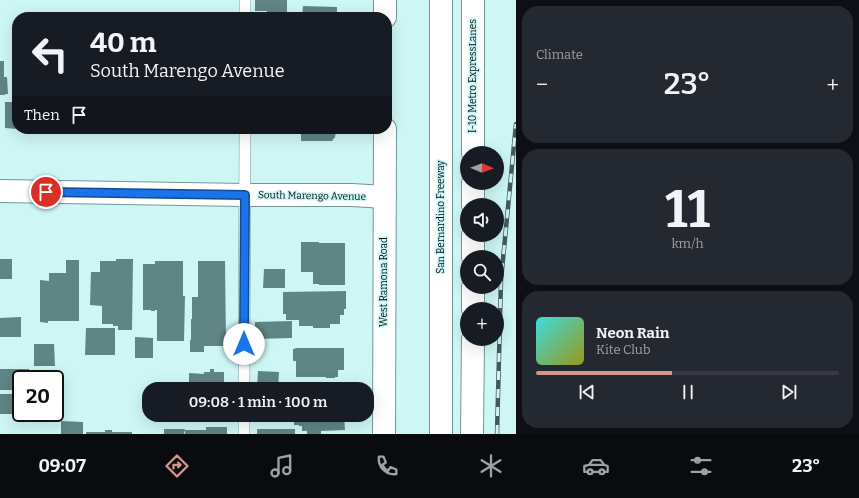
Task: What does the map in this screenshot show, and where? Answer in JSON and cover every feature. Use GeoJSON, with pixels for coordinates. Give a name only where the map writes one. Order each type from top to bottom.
{"type":"FeatureCollection","features":[{"type":"Feature","properties":{"kind":"main road"},"geometry":{"type":"LineString","coordinates":[[385,0],[385,12]]}},
{"type":"Feature","properties":{"kind":"main road","name":"San Bernardino Freeway"},"geometry":{"type":"LineString","coordinates":[[441,0],[442,434]]}},
{"type":"Feature","properties":{"kind":"main road","name":"I-10 Metro ExpressLanes"},"geometry":{"type":"LineString","coordinates":[[473,0],[473,146]]}},
{"type":"Feature","properties":{"kind":"main road","name":"West Ramona Road"},"geometry":{"type":"LineString","coordinates":[[384,434],[385,134]]}},
{"type":"Feature","properties":{"kind":"main road","name":"South Marengo Avenue"},"geometry":{"type":"LineString","coordinates":[[0,191],[385,197]]}},
{"type":"Feature","properties":{"kind":"main road"},"geometry":{"type":"LineString","coordinates":[[472,434],[473,346]]}},
{"type":"Feature","properties":{"kind":"lane"},"geometry":{"type":"LineString","coordinates":[[245,0],[245,12]]}},
{"type":"Feature","properties":{"kind":"lane"},"geometry":{"type":"LineString","coordinates":[[244,382],[245,134]]}},
{"type":"Feature","properties":{"kind":"lane"},"geometry":{"type":"LineString","coordinates":[[244,422],[244,434]]}},
{"type":"Feature","properties":{"kind":"building"},"geometry":{"type":"Polygon","coordinates":[[[255,0],[287,0],[287,12],[255,11],[255,0]]]}},
{"type":"Feature","properties":{"kind":"building"},"geometry":{"type":"Polygon","coordinates":[[[303,6],[337,7],[337,12],[302,12],[303,6]]]}},
{"type":"Feature","properties":{"kind":"building"},"geometry":{"type":"Polygon","coordinates":[[[0,61],[4,61],[4,77],[7,77],[8,94],[5,95],[0,95],[0,61]]]}},
{"type":"Feature","properties":{"kind":"building"},"geometry":{"type":"Polygon","coordinates":[[[5,102],[12,102],[12,129],[5,128],[5,102]]]}},
{"type":"Feature","properties":{"kind":"building"},"geometry":{"type":"Polygon","coordinates":[[[301,134],[336,134],[332,141],[301,141],[301,134]]]}},
{"type":"Feature","properties":{"kind":"building"},"geometry":{"type":"Polygon","coordinates":[[[301,242],[345,243],[345,285],[313,284],[313,272],[301,272],[301,242]]]}},
{"type":"Feature","properties":{"kind":"building"},"geometry":{"type":"Polygon","coordinates":[[[0,259],[12,259],[12,279],[0,279],[0,259]]]}},
{"type":"Feature","properties":{"kind":"building"},"geometry":{"type":"Polygon","coordinates":[[[116,259],[133,259],[132,330],[118,330],[118,326],[113,326],[113,324],[102,324],[102,306],[90,305],[91,272],[100,272],[100,261],[116,261],[116,259]]]}},
{"type":"Feature","properties":{"kind":"building"},"geometry":{"type":"Polygon","coordinates":[[[66,260],[79,260],[79,321],[48,321],[48,323],[40,322],[40,280],[49,281],[49,273],[66,273],[66,260]]]}},
{"type":"Feature","properties":{"kind":"building"},"geometry":{"type":"Polygon","coordinates":[[[155,261],[183,261],[183,296],[185,296],[184,341],[157,341],[157,310],[143,310],[143,264],[155,264],[155,261]]]}},
{"type":"Feature","properties":{"kind":"building"},"geometry":{"type":"Polygon","coordinates":[[[198,261],[225,261],[226,346],[204,346],[204,352],[190,352],[192,297],[198,297],[198,261]]]}},
{"type":"Feature","properties":{"kind":"building"},"geometry":{"type":"Polygon","coordinates":[[[264,269],[285,269],[285,288],[263,288],[264,269]]]}},
{"type":"Feature","properties":{"kind":"building"},"geometry":{"type":"Polygon","coordinates":[[[346,291],[346,309],[344,309],[344,315],[340,315],[340,324],[330,324],[330,328],[299,326],[299,320],[286,320],[286,314],[283,314],[283,292],[346,291]]]}},
{"type":"Feature","properties":{"kind":"building"},"geometry":{"type":"Polygon","coordinates":[[[21,317],[21,337],[0,337],[0,318],[21,317]]]}},
{"type":"Feature","properties":{"kind":"building"},"geometry":{"type":"Polygon","coordinates":[[[292,321],[292,338],[255,339],[255,322],[292,321]]]}},
{"type":"Feature","properties":{"kind":"building"},"geometry":{"type":"Polygon","coordinates":[[[86,328],[115,328],[115,355],[85,355],[86,328]]]}},
{"type":"Feature","properties":{"kind":"building"},"geometry":{"type":"Polygon","coordinates":[[[135,337],[153,338],[153,358],[135,358],[135,337]]]}},
{"type":"Feature","properties":{"kind":"building"},"geometry":{"type":"Polygon","coordinates":[[[34,344],[54,344],[55,366],[34,366],[34,344]]]}},
{"type":"Feature","properties":{"kind":"building"},"geometry":{"type":"Polygon","coordinates":[[[344,348],[344,370],[338,370],[338,377],[335,378],[296,377],[296,361],[293,361],[293,349],[344,348]]]}},
{"type":"Feature","properties":{"kind":"building"},"geometry":{"type":"Polygon","coordinates":[[[0,369],[29,369],[12,370],[12,390],[0,390],[0,369]]]}},
{"type":"Feature","properties":{"kind":"building"},"geometry":{"type":"Polygon","coordinates":[[[210,369],[214,369],[214,372],[224,372],[224,382],[189,382],[189,373],[204,374],[204,372],[210,372],[210,369]]]}},
{"type":"Feature","properties":{"kind":"building"},"geometry":{"type":"Polygon","coordinates":[[[258,371],[279,372],[278,382],[257,382],[258,371]]]}},
{"type":"Feature","properties":{"kind":"building"},"geometry":{"type":"Polygon","coordinates":[[[0,394],[12,394],[12,414],[0,414],[0,394]]]}},
{"type":"Feature","properties":{"kind":"building"},"geometry":{"type":"Polygon","coordinates":[[[61,422],[83,422],[83,434],[61,434],[61,422]]]}},
{"type":"Feature","properties":{"kind":"building"},"geometry":{"type":"Polygon","coordinates":[[[294,422],[344,422],[345,430],[321,431],[321,434],[307,434],[307,431],[302,431],[302,426],[294,425],[294,422]]]}},
{"type":"Feature","properties":{"kind":"building"},"geometry":{"type":"Polygon","coordinates":[[[206,427],[227,427],[227,434],[185,434],[185,430],[206,430],[206,427]]]}},
{"type":"Feature","properties":{"kind":"building"},"geometry":{"type":"Polygon","coordinates":[[[164,429],[185,429],[184,434],[164,434],[164,429]]]}},
{"type":"Feature","properties":{"kind":"building"},"geometry":{"type":"Polygon","coordinates":[[[257,429],[295,429],[295,434],[257,434],[257,429]]]}},
{"type":"Feature","properties":{"kind":"building"},"geometry":{"type":"Polygon","coordinates":[[[105,430],[112,430],[112,432],[132,432],[132,434],[86,434],[86,432],[105,432],[105,430]]]}},
{"type":"Feature","properties":{"kind":"railway"},"geometry":{"type":"LineString","coordinates":[[497,434],[501,280],[516,124]]}},
{"type":"Feature","properties":{"kind":"route"},"geometry":{"type":"LineString","coordinates":[[46,192],[245,195],[244,344]]}}]}
